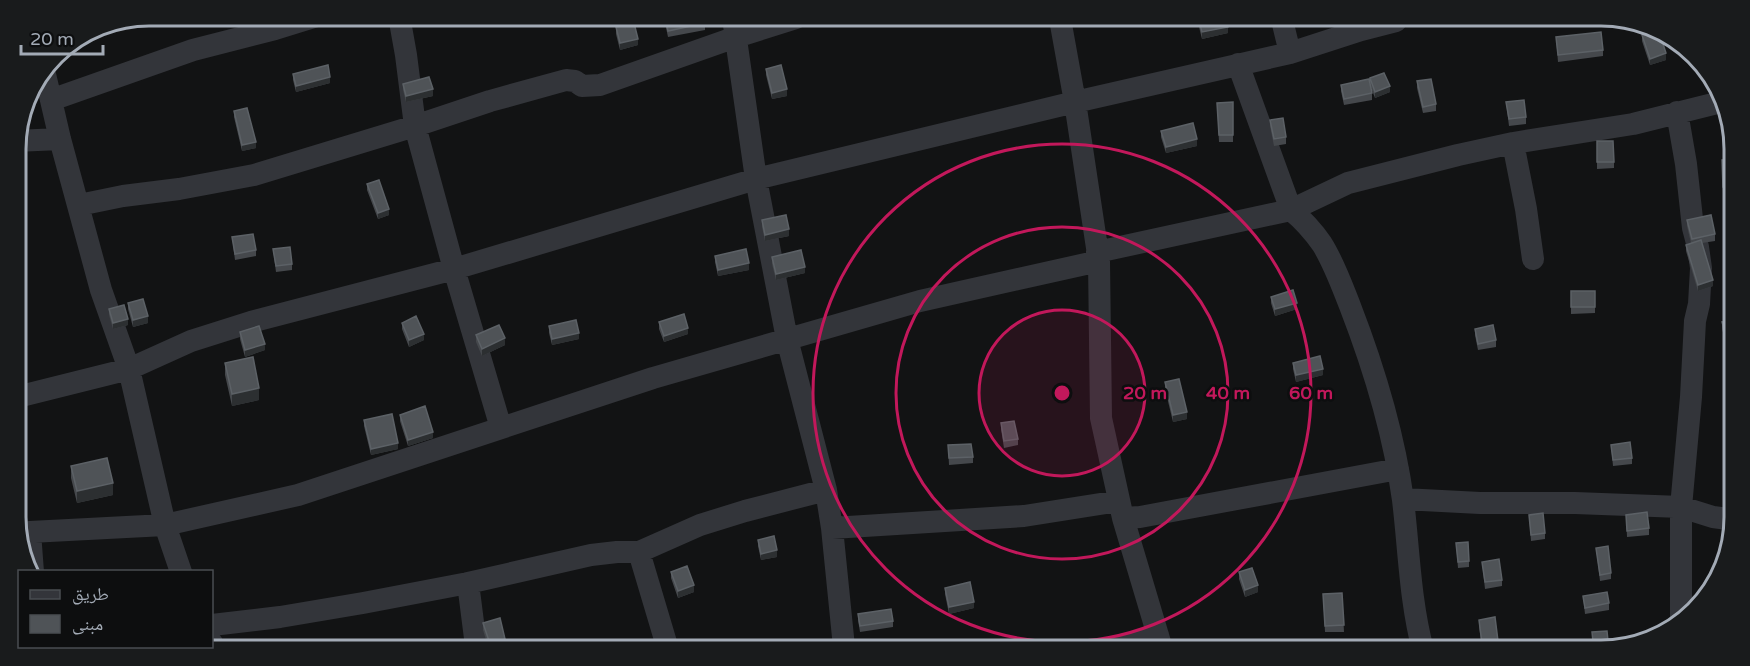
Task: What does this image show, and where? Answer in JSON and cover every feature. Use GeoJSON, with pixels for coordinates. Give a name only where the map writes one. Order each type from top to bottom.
{"type":"FeatureCollection","features":[{"type":"Feature","properties":{"kind":"street"},"geometry":{"type":"LineString","coordinates":[[51,100],[194,50],[285,26]]}},
{"type":"Feature","properties":{"kind":"street"},"geometry":{"type":"LineString","coordinates":[[400,26],[415,126],[501,428]]}},
{"type":"Feature","properties":{"kind":"street"},"geometry":{"type":"LineString","coordinates":[[1061,26],[1098,256],[1101,418],[1121,509],[1159,640]]}},
{"type":"Feature","properties":{"kind":"street"},"geometry":{"type":"LineString","coordinates":[[1283,26],[1290,53]]}},
{"type":"Feature","properties":{"kind":"street"},"geometry":{"type":"LineString","coordinates":[[26,395],[129,369],[201,338],[251,322],[454,269],[756,179],[1290,53],[1377,26]]}},
{"type":"Feature","properties":{"kind":"street"},"geometry":{"type":"LineString","coordinates":[[79,205],[254,175],[490,101],[566,80],[575,81],[582,86],[600,85],[734,27],[756,179],[787,339],[826,490],[843,640]]}},
{"type":"Feature","properties":{"kind":"street"},"geometry":{"type":"LineString","coordinates":[[1238,64],[1292,210],[1308,225],[1323,245],[1368,354],[1398,469],[1420,640]]}},
{"type":"Feature","properties":{"kind":"street"},"geometry":{"type":"LineString","coordinates":[[46,81],[101,290],[129,369],[165,525],[180,570]]}},
{"type":"Feature","properties":{"kind":"street"},"geometry":{"type":"LineString","coordinates":[[27,533],[165,525],[298,495],[653,378],[920,301],[1292,210],[1348,183],[1458,155],[1513,143],[1634,124],[1716,103]]}},
{"type":"Feature","properties":{"kind":"street"},"geometry":{"type":"LineString","coordinates":[[1677,112],[1686,164],[1693,228],[1701,268],[1681,507],[1681,610]]}},
{"type":"Feature","properties":{"kind":"street"},"geometry":{"type":"LineString","coordinates":[[26,141],[60,139]]}},
{"type":"Feature","properties":{"kind":"street"},"geometry":{"type":"LineString","coordinates":[[1513,143],[1533,259]]}},
{"type":"Feature","properties":{"kind":"street"},"geometry":{"type":"LineString","coordinates":[[832,528],[1121,509],[1140,517],[1398,469]]}},
{"type":"Feature","properties":{"kind":"street"},"geometry":{"type":"LineString","coordinates":[[213,626],[363,603],[468,583],[591,555],[639,552],[700,525],[826,490]]}},
{"type":"Feature","properties":{"kind":"street"},"geometry":{"type":"LineString","coordinates":[[1403,499],[1681,507],[1724,518]]}},
{"type":"Feature","properties":{"kind":"street"},"geometry":{"type":"LineString","coordinates":[[639,552],[664,640]]}},
{"type":"Feature","properties":{"kind":"street"},"geometry":{"type":"LineString","coordinates":[[468,583],[475,640]]}},
{"type":"Feature","properties":{"kind":"building"},"geometry":{"type":"Polygon","coordinates":[[[635,26],[638,39],[620,43],[616,27],[635,26]]]}},
{"type":"Feature","properties":{"kind":"building"},"geometry":{"type":"Polygon","coordinates":[[[667,26],[691,26],[668,31],[667,26]]]}},
{"type":"Feature","properties":{"kind":"building"},"geometry":{"type":"Polygon","coordinates":[[[1200,26],[1228,26],[1228,27],[1202,32],[1200,26]]]}},
{"type":"Feature","properties":{"kind":"building"},"geometry":{"type":"Polygon","coordinates":[[[1601,32],[1603,50],[1558,55],[1556,37],[1601,32]]]}},
{"type":"Feature","properties":{"kind":"building"},"geometry":{"type":"Polygon","coordinates":[[[1645,34],[1662,42],[1666,53],[1650,59],[1642,35],[1645,34]]]}},
{"type":"Feature","properties":{"kind":"building"},"geometry":{"type":"Polygon","coordinates":[[[328,65],[330,77],[296,86],[293,74],[328,65]]]}},
{"type":"Feature","properties":{"kind":"building"},"geometry":{"type":"Polygon","coordinates":[[[781,65],[787,89],[772,93],[766,69],[781,65]]]}},
{"type":"Feature","properties":{"kind":"building"},"geometry":{"type":"Polygon","coordinates":[[[1384,73],[1390,86],[1375,92],[1370,78],[1384,73]]]}},
{"type":"Feature","properties":{"kind":"building"},"geometry":{"type":"Polygon","coordinates":[[[429,77],[433,89],[406,96],[403,84],[429,77]]]}},
{"type":"Feature","properties":{"kind":"building"},"geometry":{"type":"Polygon","coordinates":[[[1369,79],[1372,93],[1344,99],[1341,85],[1369,79]]]}},
{"type":"Feature","properties":{"kind":"building"},"geometry":{"type":"Polygon","coordinates":[[[1431,79],[1436,104],[1423,107],[1417,81],[1431,79]]]}},
{"type":"Feature","properties":{"kind":"building"},"geometry":{"type":"Polygon","coordinates":[[[1524,100],[1526,117],[1509,119],[1506,102],[1524,100]]]}},
{"type":"Feature","properties":{"kind":"building"},"geometry":{"type":"Polygon","coordinates":[[[1233,102],[1233,135],[1219,135],[1217,103],[1233,102]]]}},
{"type":"Feature","properties":{"kind":"building"},"geometry":{"type":"Polygon","coordinates":[[[247,108],[256,142],[242,145],[234,111],[247,108]]]}},
{"type":"Feature","properties":{"kind":"building"},"geometry":{"type":"Polygon","coordinates":[[[1283,118],[1286,137],[1274,139],[1270,120],[1283,118]]]}},
{"type":"Feature","properties":{"kind":"building"},"geometry":{"type":"Polygon","coordinates":[[[1193,123],[1197,139],[1166,147],[1161,131],[1193,123]]]}},
{"type":"Feature","properties":{"kind":"building"},"geometry":{"type":"Polygon","coordinates":[[[1597,141],[1613,141],[1614,162],[1597,162],[1597,141]]]}},
{"type":"Feature","properties":{"kind":"building"},"geometry":{"type":"Polygon","coordinates":[[[1722,160],[1724,160],[1724,187],[1723,187],[1722,160]]]}},
{"type":"Feature","properties":{"kind":"building"},"geometry":{"type":"Polygon","coordinates":[[[379,180],[389,209],[378,213],[367,184],[379,180]]]}},
{"type":"Feature","properties":{"kind":"building"},"geometry":{"type":"Polygon","coordinates":[[[786,215],[789,229],[765,235],[762,220],[786,215]]]}},
{"type":"Feature","properties":{"kind":"building"},"geometry":{"type":"Polygon","coordinates":[[[1711,215],[1715,234],[1692,239],[1687,220],[1711,215]]]}},
{"type":"Feature","properties":{"kind":"building"},"geometry":{"type":"Polygon","coordinates":[[[253,234],[256,250],[235,254],[232,237],[253,234]]]}},
{"type":"Feature","properties":{"kind":"building"},"geometry":{"type":"Polygon","coordinates":[[[1701,240],[1713,280],[1698,285],[1686,245],[1701,240]]]}},
{"type":"Feature","properties":{"kind":"building"},"geometry":{"type":"Polygon","coordinates":[[[290,247],[292,264],[276,266],[273,249],[290,247]]]}},
{"type":"Feature","properties":{"kind":"building"},"geometry":{"type":"Polygon","coordinates":[[[746,249],[749,263],[718,270],[715,256],[746,249]]]}},
{"type":"Feature","properties":{"kind":"building"},"geometry":{"type":"Polygon","coordinates":[[[801,250],[805,267],[776,274],[772,257],[801,250]]]}},
{"type":"Feature","properties":{"kind":"building"},"geometry":{"type":"Polygon","coordinates":[[[1293,290],[1297,303],[1275,309],[1271,297],[1293,290]]]}},
{"type":"Feature","properties":{"kind":"building"},"geometry":{"type":"Polygon","coordinates":[[[1571,291],[1595,291],[1595,307],[1571,307],[1571,291]]]}},
{"type":"Feature","properties":{"kind":"building"},"geometry":{"type":"Polygon","coordinates":[[[143,299],[148,316],[133,320],[128,303],[143,299]]]}},
{"type":"Feature","properties":{"kind":"building"},"geometry":{"type":"Polygon","coordinates":[[[124,305],[128,319],[113,323],[109,309],[124,305]]]}},
{"type":"Feature","properties":{"kind":"building"},"geometry":{"type":"Polygon","coordinates":[[[684,314],[688,328],[664,336],[659,322],[684,314]]]}},
{"type":"Feature","properties":{"kind":"building"},"geometry":{"type":"Polygon","coordinates":[[[416,316],[424,334],[409,340],[402,323],[416,316]]]}},
{"type":"Feature","properties":{"kind":"building"},"geometry":{"type":"Polygon","coordinates":[[[576,320],[579,333],[552,339],[549,326],[576,320]]]}},
{"type":"Feature","properties":{"kind":"building"},"geometry":{"type":"Polygon","coordinates":[[[499,325],[505,338],[482,349],[476,335],[499,325]]]}},
{"type":"Feature","properties":{"kind":"building"},"geometry":{"type":"Polygon","coordinates":[[[1493,325],[1496,340],[1478,344],[1475,329],[1493,325]]]}},
{"type":"Feature","properties":{"kind":"building"},"geometry":{"type":"Polygon","coordinates":[[[259,326],[265,344],[245,350],[240,332],[259,326]]]}},
{"type":"Feature","properties":{"kind":"building"},"geometry":{"type":"Polygon","coordinates":[[[1320,356],[1323,369],[1296,375],[1293,363],[1320,356]]]}},
{"type":"Feature","properties":{"kind":"building"},"geometry":{"type":"Polygon","coordinates":[[[253,357],[259,388],[232,394],[225,363],[253,357]]]}},
{"type":"Feature","properties":{"kind":"building"},"geometry":{"type":"Polygon","coordinates":[[[1179,379],[1187,412],[1173,415],[1165,382],[1179,379]]]}},
{"type":"Feature","properties":{"kind":"building"},"geometry":{"type":"Polygon","coordinates":[[[425,406],[433,432],[408,440],[400,415],[425,406]]]}},
{"type":"Feature","properties":{"kind":"building"},"geometry":{"type":"Polygon","coordinates":[[[392,414],[398,443],[371,449],[364,420],[392,414]]]}},
{"type":"Feature","properties":{"kind":"building"},"geometry":{"type":"Polygon","coordinates":[[[1014,421],[1018,439],[1004,441],[1001,423],[1014,421]]]}},
{"type":"Feature","properties":{"kind":"building"},"geometry":{"type":"Polygon","coordinates":[[[1630,442],[1632,458],[1613,460],[1611,445],[1630,442]]]}},
{"type":"Feature","properties":{"kind":"building"},"geometry":{"type":"Polygon","coordinates":[[[971,444],[973,457],[949,458],[948,445],[971,444]]]}},
{"type":"Feature","properties":{"kind":"building"},"geometry":{"type":"Polygon","coordinates":[[[107,458],[113,483],[77,491],[71,466],[107,458]]]}},
{"type":"Feature","properties":{"kind":"building"},"geometry":{"type":"Polygon","coordinates":[[[1647,512],[1649,528],[1627,531],[1626,515],[1647,512]]]}},
{"type":"Feature","properties":{"kind":"building"},"geometry":{"type":"Polygon","coordinates":[[[1543,513],[1545,533],[1531,535],[1529,515],[1543,513]]]}},
{"type":"Feature","properties":{"kind":"building"},"geometry":{"type":"Polygon","coordinates":[[[774,536],[777,550],[761,554],[758,540],[774,536]]]}},
{"type":"Feature","properties":{"kind":"building"},"geometry":{"type":"Polygon","coordinates":[[[1468,542],[1469,561],[1458,562],[1456,543],[1468,542]]]}},
{"type":"Feature","properties":{"kind":"building"},"geometry":{"type":"Polygon","coordinates":[[[1608,546],[1611,573],[1600,575],[1596,548],[1608,546]]]}},
{"type":"Feature","properties":{"kind":"building"},"geometry":{"type":"Polygon","coordinates":[[[1499,559],[1502,580],[1485,582],[1482,562],[1499,559]]]}},
{"type":"Feature","properties":{"kind":"building"},"geometry":{"type":"Polygon","coordinates":[[[687,566],[694,585],[678,591],[671,572],[687,566]]]}},
{"type":"Feature","properties":{"kind":"building"},"geometry":{"type":"Polygon","coordinates":[[[1252,568],[1258,585],[1245,590],[1239,572],[1252,568]]]}},
{"type":"Feature","properties":{"kind":"building"},"geometry":{"type":"Polygon","coordinates":[[[970,582],[974,602],[949,607],[945,588],[970,582]]]}},
{"type":"Feature","properties":{"kind":"building"},"geometry":{"type":"Polygon","coordinates":[[[1607,592],[1609,603],[1585,608],[1583,596],[1607,592]]]}},
{"type":"Feature","properties":{"kind":"building"},"geometry":{"type":"Polygon","coordinates":[[[1342,593],[1344,625],[1325,626],[1323,594],[1342,593]]]}},
{"type":"Feature","properties":{"kind":"building"},"geometry":{"type":"Polygon","coordinates":[[[891,609],[893,621],[860,626],[858,614],[891,609]]]}},
{"type":"Feature","properties":{"kind":"building"},"geometry":{"type":"Polygon","coordinates":[[[1495,617],[1498,640],[1482,640],[1479,620],[1495,617]]]}},
{"type":"Feature","properties":{"kind":"building"},"geometry":{"type":"Polygon","coordinates":[[[500,618],[505,639],[489,640],[483,623],[500,618]]]}},
{"type":"Feature","properties":{"kind":"building"},"geometry":{"type":"Polygon","coordinates":[[[1607,631],[1608,640],[1593,640],[1592,632],[1607,631]]]}}]}
